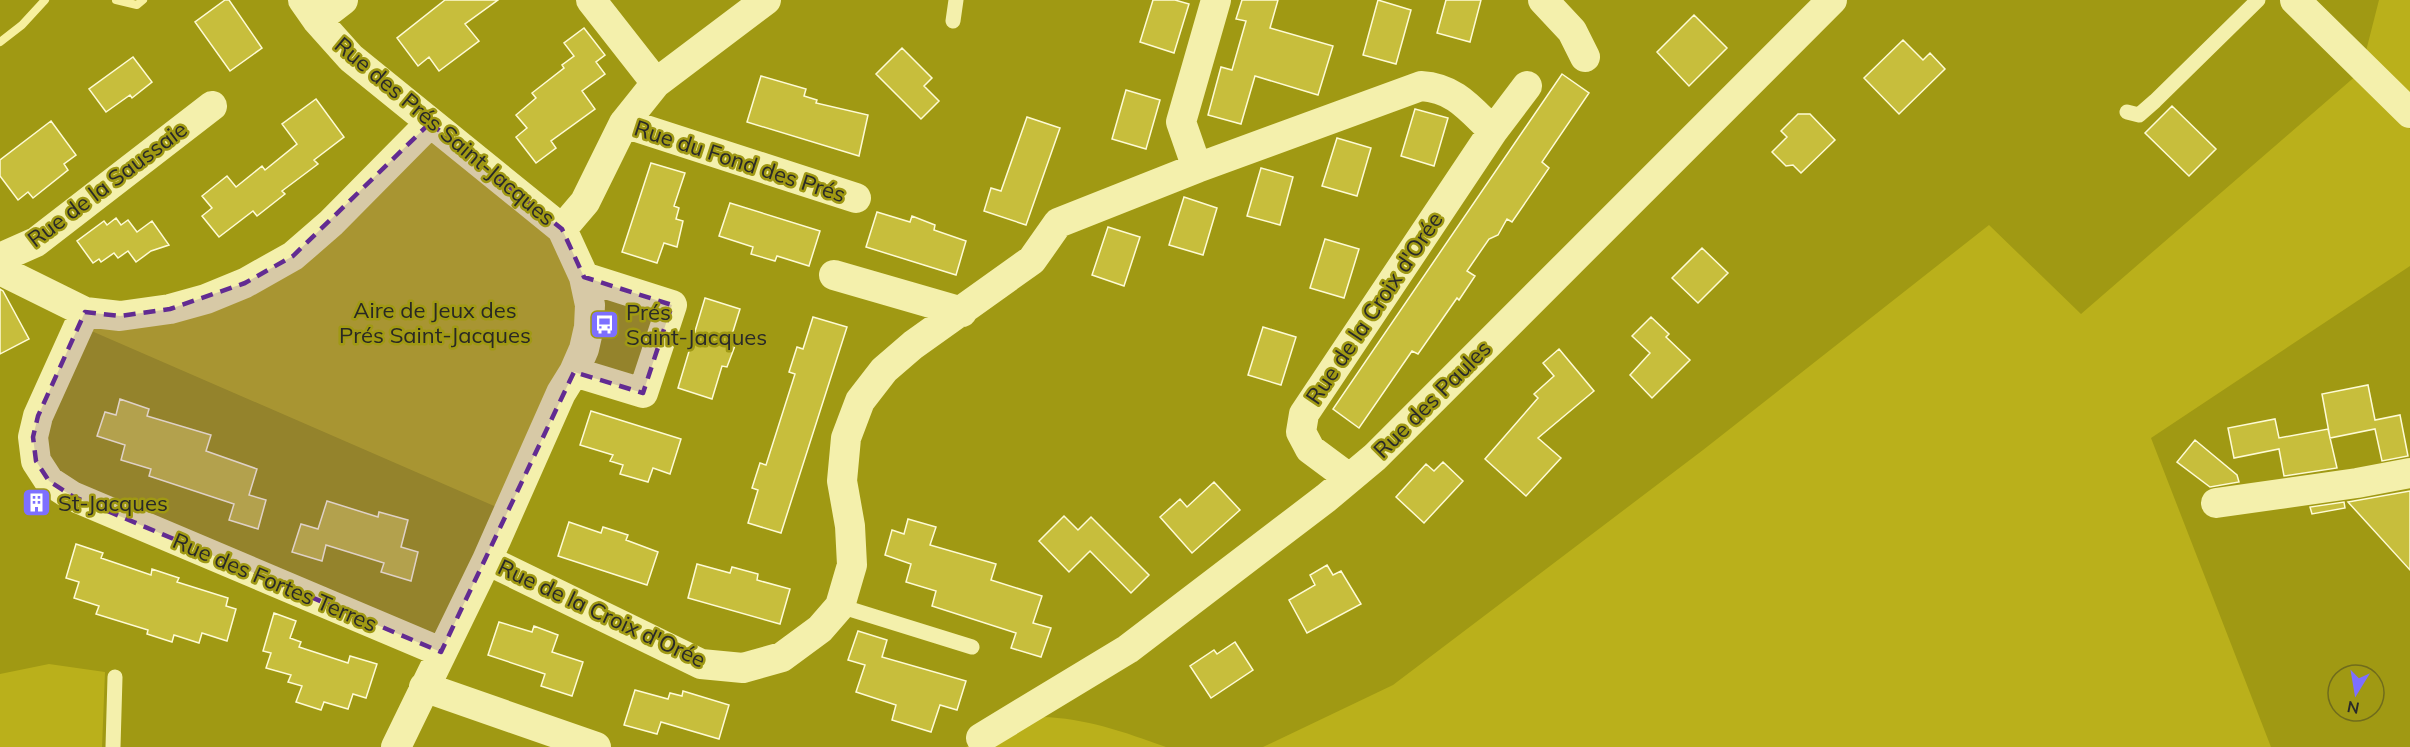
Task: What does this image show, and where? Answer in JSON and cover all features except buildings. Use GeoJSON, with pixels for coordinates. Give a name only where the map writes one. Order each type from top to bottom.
{"type":"FeatureCollection","features":[{"type":"Feature","properties":{"kind":"street","name":"Rue des Prés Saint-Jacques"},"geometry":{"type":"LineString","coordinates":[[343,0],[310,10],[351,58],[562,229],[584,277],[590,305],[589,327],[584,349],[574,372],[561,393],[487,560],[396,747]]}},
{"type":"Feature","properties":{"kind":"street"},"geometry":{"type":"LineString","coordinates":[[591,0],[656,83]]}},
{"type":"Feature","properties":{"kind":"street","name":"Rue du Fond des Prés"},"geometry":{"type":"LineString","coordinates":[[562,229],[585,202],[624,123],[656,83],[766,0]]}},
{"type":"Feature","properties":{"kind":"street"},"geometry":{"type":"LineString","coordinates":[[1197,168],[1181,122],[1216,0]]}},
{"type":"Feature","properties":{"kind":"street"},"geometry":{"type":"LineString","coordinates":[[1543,0],[1572,31],[1586,57]]}},
{"type":"Feature","properties":{"kind":"street","name":"Rue des Paules"},"geometry":{"type":"LineString","coordinates":[[981,738],[1128,649],[1349,478],[1383,448],[1832,0]]}},
{"type":"Feature","properties":{"kind":"street"},"geometry":{"type":"LineString","coordinates":[[2295,0],[2410,113]]}},
{"type":"Feature","properties":{"kind":"street","name":"Rue de la Croix d'Orée"},"geometry":{"type":"LineString","coordinates":[[487,560],[700,664],[743,668],[782,657],[820,629],[840,606],[852,565],[850,526],[842,481],[846,438],[860,401],[884,370],[913,345],[1032,260],[1058,223],[1197,168],[1421,86],[1438,87],[1456,96],[1493,131]]}},
{"type":"Feature","properties":{"kind":"street","name":"Rue de la Croix d'Orée"},"geometry":{"type":"LineString","coordinates":[[1349,478],[1329,466],[1310,448],[1301,432],[1304,414],[1493,131],[1527,86]]}},
{"type":"Feature","properties":{"kind":"street","name":"Rue de la Saussaie"},"geometry":{"type":"LineString","coordinates":[[0,258],[36,242],[212,106]]}},
{"type":"Feature","properties":{"kind":"street","name":"Rue de la Saussaie"},"geometry":{"type":"LineString","coordinates":[[0,270],[85,312],[120,316],[170,309],[206,299],[245,283],[293,256],[331,223],[430,123]]}},
{"type":"Feature","properties":{"kind":"street","name":"Rue du Fond des Prés"},"geometry":{"type":"LineString","coordinates":[[624,123],[856,198]]}},
{"type":"Feature","properties":{"kind":"street"},"geometry":{"type":"LineString","coordinates":[[834,275],[962,312]]}},
{"type":"Feature","properties":{"kind":"street"},"geometry":{"type":"LineString","coordinates":[[574,372],[643,393],[672,304],[584,277]]}},
{"type":"Feature","properties":{"kind":"street","name":"Rue des Fortes Terres"},"geometry":{"type":"LineString","coordinates":[[85,312],[38,416],[33,437],[36,461],[49,481],[72,496],[441,652]]}},
{"type":"Feature","properties":{"kind":"street"},"geometry":{"type":"LineString","coordinates":[[2216,503],[2410,473]]}},
{"type":"Feature","properties":{"kind":"street"},"geometry":{"type":"LineString","coordinates":[[424,687],[596,747]]}},
{"type":"Feature","properties":{"kind":"lane"},"geometry":{"type":"LineString","coordinates":[[953,21],[956,0]]}},
{"type":"Feature","properties":{"kind":"lane"},"geometry":{"type":"LineString","coordinates":[[2127,112],[2139,115],[2258,0]]}},
{"type":"Feature","properties":{"kind":"lane"},"geometry":{"type":"LineString","coordinates":[[840,606],[972,647]]}},
{"type":"Feature","properties":{"kind":"lane"},"geometry":{"type":"LineString","coordinates":[[113,747],[115,677]]}},
{"type":"Feature","properties":{"kind":"highlighted area"},"geometry":{"type":"Polygon","coordinates":[[[430,123],[562,229],[584,277],[672,305],[643,393],[574,372],[441,652],[72,496],[49,481],[36,461],[33,437],[38,416],[85,312],[120,316],[170,309],[245,283],[293,256],[430,123]]]}},
{"type":"Feature","properties":{"kind":"green space"},"geometry":{"type":"Polygon","coordinates":[[[2379,0],[2410,0],[2410,97],[2366,51],[2379,0]]]}},
{"type":"Feature","properties":{"kind":"green space"},"geometry":{"type":"Polygon","coordinates":[[[2358,74],[2410,129],[2410,266],[2151,438],[2271,747],[1263,747],[1393,685],[1703,450],[1989,225],[2081,314],[2358,74]]]}},
{"type":"Feature","properties":{"kind":"green space","name":"Aire de Jeux des Prés Saint-Jacques"},"geometry":{"type":"Polygon","coordinates":[[[430,123],[562,229],[590,305],[508,512],[80,326],[245,283],[430,123]]]}},
{"type":"Feature","properties":{"kind":"green space"},"geometry":{"type":"Polygon","coordinates":[[[49,664],[105,672],[102,747],[0,747],[0,674],[49,664]]]}},
{"type":"Feature","properties":{"kind":"green space"},"geometry":{"type":"Polygon","coordinates":[[[1041,717],[1089,723],[1166,747],[966,747],[981,738],[1041,717]]]}},
{"type":"Feature","properties":{"kind":"waterway"},"geometry":{"type":"LineString","coordinates":[[0,42],[22,25],[45,0]]}},
{"type":"Feature","properties":{"kind":"waterway"},"geometry":{"type":"LineString","coordinates":[[116,0],[137,5],[143,0]]}},
{"type":"Feature","properties":{"kind":"place","name":"Prés Saint-Jacques"},"geometry":{"type":"Point","coordinates":[605,325]}},
{"type":"Feature","properties":{"kind":"place","name":"St-Jacques"},"geometry":{"type":"Point","coordinates":[37,503]}}]}
